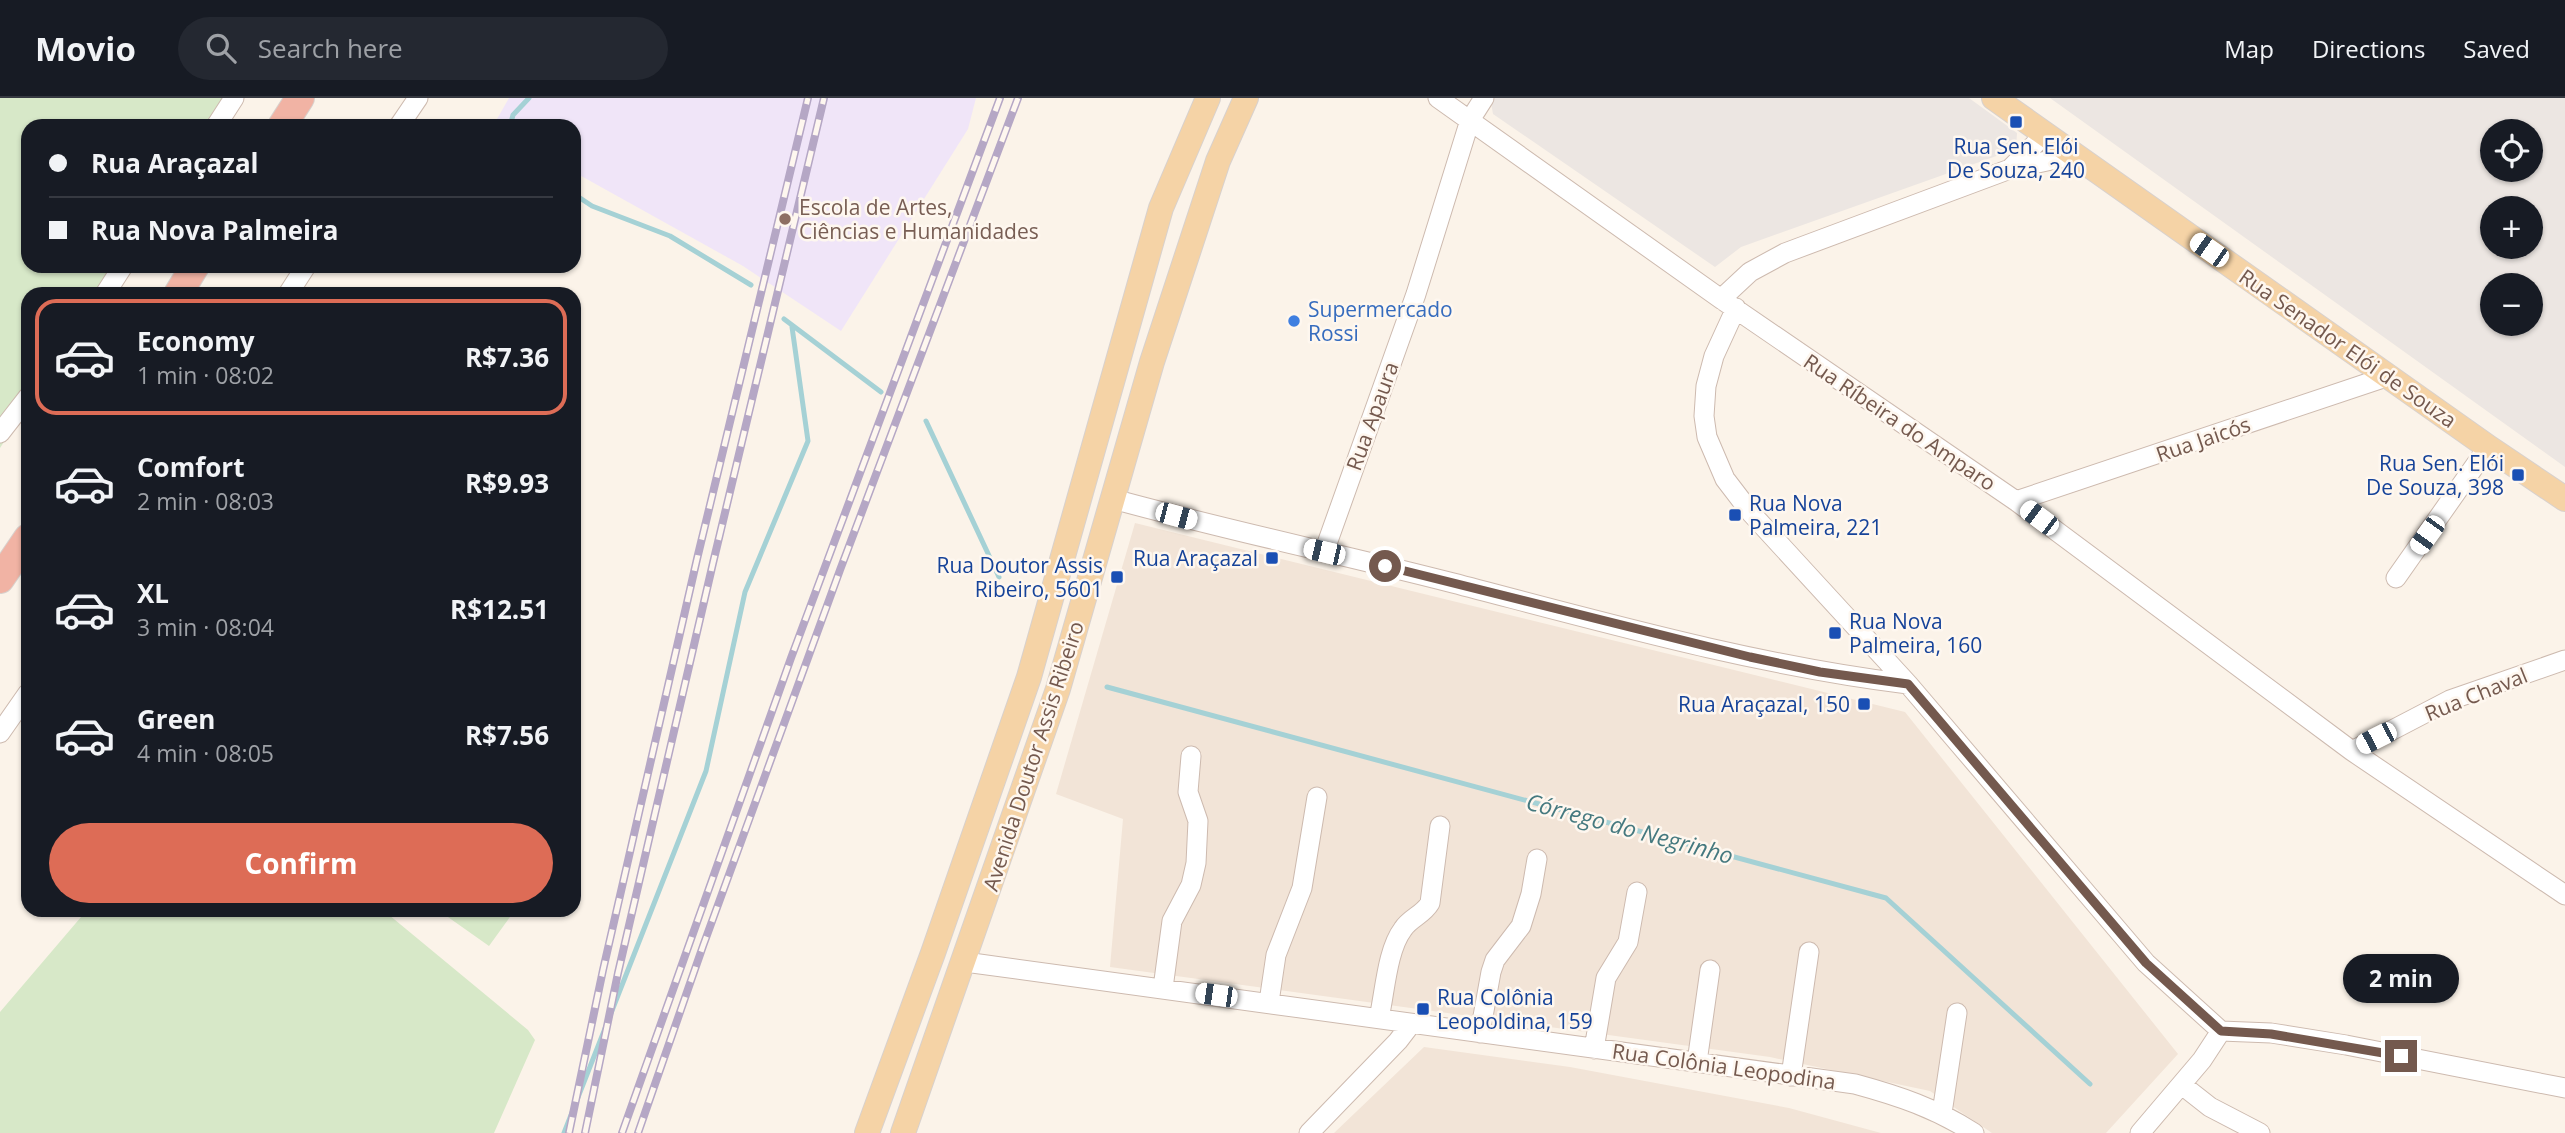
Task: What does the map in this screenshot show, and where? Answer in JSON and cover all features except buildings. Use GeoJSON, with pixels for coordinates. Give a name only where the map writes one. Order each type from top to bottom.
{"type":"FeatureCollection","features":[{"type":"Feature","properties":{"kind":"highway"},"geometry":{"type":"LineString","coordinates":[[286,119],[300,98]]}},
{"type":"Feature","properties":{"kind":"highway"},"geometry":{"type":"LineString","coordinates":[[0,579],[21,548]]}},
{"type":"Feature","properties":{"kind":"main road","name":"Avenida Doutor Assis Ribeiro"},"geometry":{"type":"LineString","coordinates":[[867,1133],[1029,677],[1161,208],[1208,98]]}},
{"type":"Feature","properties":{"kind":"main road","name":"Avenida Doutor Assis Ribeiro"},"geometry":{"type":"LineString","coordinates":[[903,1133],[965,962],[1058,689],[1153,362],[1214,173],[1246,98]]}},
{"type":"Feature","properties":{"kind":"main road","name":"Rua Senador Elói de Souza"},"geometry":{"type":"LineString","coordinates":[[1994,98],[2565,499]]}},
{"type":"Feature","properties":{"kind":"street"},"geometry":{"type":"LineString","coordinates":[[220,119],[234,98]]}},
{"type":"Feature","properties":{"kind":"street"},"geometry":{"type":"LineString","coordinates":[[404,119],[418,98]]}},
{"type":"Feature","properties":{"kind":"street","name":"Rua Ríbeira do Amparo"},"geometry":{"type":"LineString","coordinates":[[1438,98],[1728,304],[2016,501],[2352,751],[2565,895]]}},
{"type":"Feature","properties":{"kind":"street","name":"Rua Apaura"},"geometry":{"type":"LineString","coordinates":[[1324,552],[1416,294],[1470,120],[1484,98]]}},
{"type":"Feature","properties":{"kind":"street"},"geometry":{"type":"LineString","coordinates":[[2010,169],[2045,134]]}},
{"type":"Feature","properties":{"kind":"street"},"geometry":{"type":"LineString","coordinates":[[2074,155],[2010,169],[1785,253],[1750,272],[1728,304],[1706,386],[1704,416],[1707,437],[1725,478],[1751,513],[1908,684],[2146,963],[2221,1031],[2271,1034],[2346,1045],[2565,1088]]}},
{"type":"Feature","properties":{"kind":"street","name":"Rua Jaicós"},"geometry":{"type":"LineString","coordinates":[[2016,501],[2389,376]]}},
{"type":"Feature","properties":{"kind":"street"},"geometry":{"type":"LineString","coordinates":[[0,433],[21,406]]}},
{"type":"Feature","properties":{"kind":"street"},"geometry":{"type":"LineString","coordinates":[[2396,578],[2488,447]]}},
{"type":"Feature","properties":{"kind":"street"},"geometry":{"type":"LineString","coordinates":[[1113,499],[1228,530],[1750,657],[1820,672],[1908,684]]}},
{"type":"Feature","properties":{"kind":"street","name":"Rua Chaval"},"geometry":{"type":"LineString","coordinates":[[2352,751],[2450,700],[2565,660]]}},
{"type":"Feature","properties":{"kind":"street"},"geometry":{"type":"LineString","coordinates":[[0,733],[21,703]]}},
{"type":"Feature","properties":{"kind":"street"},"geometry":{"type":"LineString","coordinates":[[1163,988],[1172,921],[1191,886],[1196,863],[1198,821],[1188,792],[1191,756]]}},
{"type":"Feature","properties":{"kind":"street"},"geometry":{"type":"LineString","coordinates":[[1269,1002],[1276,955],[1302,888],[1317,797]]}},
{"type":"Feature","properties":{"kind":"street"},"geometry":{"type":"LineString","coordinates":[[1379,1018],[1394,946],[1402,929],[1430,903],[1440,826]]}},
{"type":"Feature","properties":{"kind":"street"},"geometry":{"type":"LineString","coordinates":[[1480,1033],[1491,972],[1503,947],[1513,939],[1521,926],[1531,894],[1537,859]]}},
{"type":"Feature","properties":{"kind":"street"},"geometry":{"type":"LineString","coordinates":[[1594,1049],[1606,978],[1628,942],[1637,892]]}},
{"type":"Feature","properties":{"kind":"street"},"geometry":{"type":"LineString","coordinates":[[1791,1076],[1809,952]]}},
{"type":"Feature","properties":{"kind":"street","name":"Rua Colônia Leopodina"},"geometry":{"type":"LineString","coordinates":[[965,962],[1855,1084],[1897,1095],[1942,1113],[1974,1133]]}},
{"type":"Feature","properties":{"kind":"street"},"geometry":{"type":"LineString","coordinates":[[1697,1062],[1710,970]]}},
{"type":"Feature","properties":{"kind":"street"},"geometry":{"type":"LineString","coordinates":[[1942,1113],[1957,1013]]}},
{"type":"Feature","properties":{"kind":"street"},"geometry":{"type":"LineString","coordinates":[[1309,1133],[1398,1041],[1411,1024]]}},
{"type":"Feature","properties":{"kind":"street"},"geometry":{"type":"LineString","coordinates":[[2140,1133],[2182,1085],[2221,1031]]}},
{"type":"Feature","properties":{"kind":"street"},"geometry":{"type":"LineString","coordinates":[[2182,1085],[2210,1107],[2260,1133]]}},
{"type":"Feature","properties":{"kind":"shaded area","name":"Escola de Artes, Ciências e Humanidades"},"geometry":{"type":"Polygon","coordinates":[[[509,98],[976,98],[968,129],[841,331],[743,266],[581,176],[581,119],[497,119],[509,98]]]}},
{"type":"Feature","properties":{"kind":"shaded area"},"geometry":{"type":"Polygon","coordinates":[[[1495,98],[1969,98],[2017,133],[2016,149],[1741,247],[1715,267],[1493,114],[1491,103],[1495,98]]]}},
{"type":"Feature","properties":{"kind":"shaded area"},"geometry":{"type":"Polygon","coordinates":[[[2050,98],[2565,98],[2565,467],[2050,98]]]}},
{"type":"Feature","properties":{"kind":"shaded area"},"geometry":{"type":"Polygon","coordinates":[[[1135,523],[1905,712],[2178,1054],[2106,1133],[1992,1133],[1930,1091],[1770,1057],[1110,967],[1123,819],[1056,794],[1135,523]]]}},
{"type":"Feature","properties":{"kind":"shaded area"},"geometry":{"type":"Polygon","coordinates":[[[1424,1047],[1570,1067],[1789,1108],[1881,1133],[1334,1133],[1424,1047]]]}},
{"type":"Feature","properties":{"kind":"green space"},"geometry":{"type":"Polygon","coordinates":[[[0,98],[225,98],[212,119],[21,119],[21,273],[112,273],[104,287],[21,287],[21,416],[0,448],[0,98]]]}},
{"type":"Feature","properties":{"kind":"green space"},"geometry":{"type":"Polygon","coordinates":[[[81,917],[391,917],[528,1030],[535,1040],[494,1133],[0,1133],[0,1012],[81,917]]]}},
{"type":"Feature","properties":{"kind":"green space"},"geometry":{"type":"Polygon","coordinates":[[[448,917],[510,917],[489,946],[448,917]]]}},
{"type":"Feature","properties":{"kind":"waterway","name":"Córrego do Negrinho"},"geometry":{"type":"LineString","coordinates":[[512,119],[529,98]]}},
{"type":"Feature","properties":{"kind":"waterway","name":"Córrego do Negrinho"},"geometry":{"type":"LineString","coordinates":[[581,199],[592,206],[670,236],[751,285]]}},
{"type":"Feature","properties":{"kind":"waterway","name":"Córrego do Negrinho"},"geometry":{"type":"LineString","coordinates":[[784,319],[881,392]]}},
{"type":"Feature","properties":{"kind":"waterway"},"geometry":{"type":"LineString","coordinates":[[564,1133],[706,771],[745,592],[808,441],[792,327]]}},
{"type":"Feature","properties":{"kind":"waterway","name":"Córrego do Negrinho"},"geometry":{"type":"LineString","coordinates":[[926,421],[999,577]]}},
{"type":"Feature","properties":{"kind":"waterway","name":"Córrego do Negrinho"},"geometry":{"type":"LineString","coordinates":[[1107,687],[1886,898],[2090,1084]]}},
{"type":"Feature","properties":{"kind":"railway"},"geometry":{"type":"LineString","coordinates":[[569,1133],[603,970],[697,559],[808,98]]}},
{"type":"Feature","properties":{"kind":"railway"},"geometry":{"type":"LineString","coordinates":[[585,1133],[618,973],[824,98]]}},
{"type":"Feature","properties":{"kind":"railway"},"geometry":{"type":"LineString","coordinates":[[622,1133],[791,658],[1000,98]]}},
{"type":"Feature","properties":{"kind":"railway"},"geometry":{"type":"LineString","coordinates":[[638,1133],[840,570],[1018,98]]}},
{"type":"Feature","properties":{"kind":"place","name":"Rua Sen. Elói De Souza, 240"},"geometry":{"type":"Point","coordinates":[2016,122]}},
{"type":"Feature","properties":{"kind":"place","name":"Escola de Artes, Ciências e Humanidades"},"geometry":{"type":"Point","coordinates":[785,219]}},
{"type":"Feature","properties":{"kind":"place","name":"Supermercado Rossi"},"geometry":{"type":"Point","coordinates":[1294,321]}},
{"type":"Feature","properties":{"kind":"place","name":"Rua Sen. Elói De Souza, 398"},"geometry":{"type":"Point","coordinates":[2518,475]}},
{"type":"Feature","properties":{"kind":"place","name":"Rua Nova Palmeira, 221"},"geometry":{"type":"Point","coordinates":[1735,515]}},
{"type":"Feature","properties":{"kind":"place","name":"Rua Araçazal"},"geometry":{"type":"Point","coordinates":[1272,558]}},
{"type":"Feature","properties":{"kind":"place","name":"Rua Doutor Assis Ribeiro, 5601"},"geometry":{"type":"Point","coordinates":[1117,577]}},
{"type":"Feature","properties":{"kind":"place","name":"Rua Nova Palmeira, 160"},"geometry":{"type":"Point","coordinates":[1835,633]}},
{"type":"Feature","properties":{"kind":"place","name":"Rua Araçazal, 150"},"geometry":{"type":"Point","coordinates":[1864,704]}},
{"type":"Feature","properties":{"kind":"place","name":"Rua Colônia Leopoldina, 159"},"geometry":{"type":"Point","coordinates":[1423,1009]}},
{"type":"Feature","properties":{"kind":"route"},"geometry":{"type":"LineString","coordinates":[[1385,566],[1750,657],[1855,678],[1908,684],[2146,963],[2221,1031],[2271,1034],[2401,1056]]}}]}
